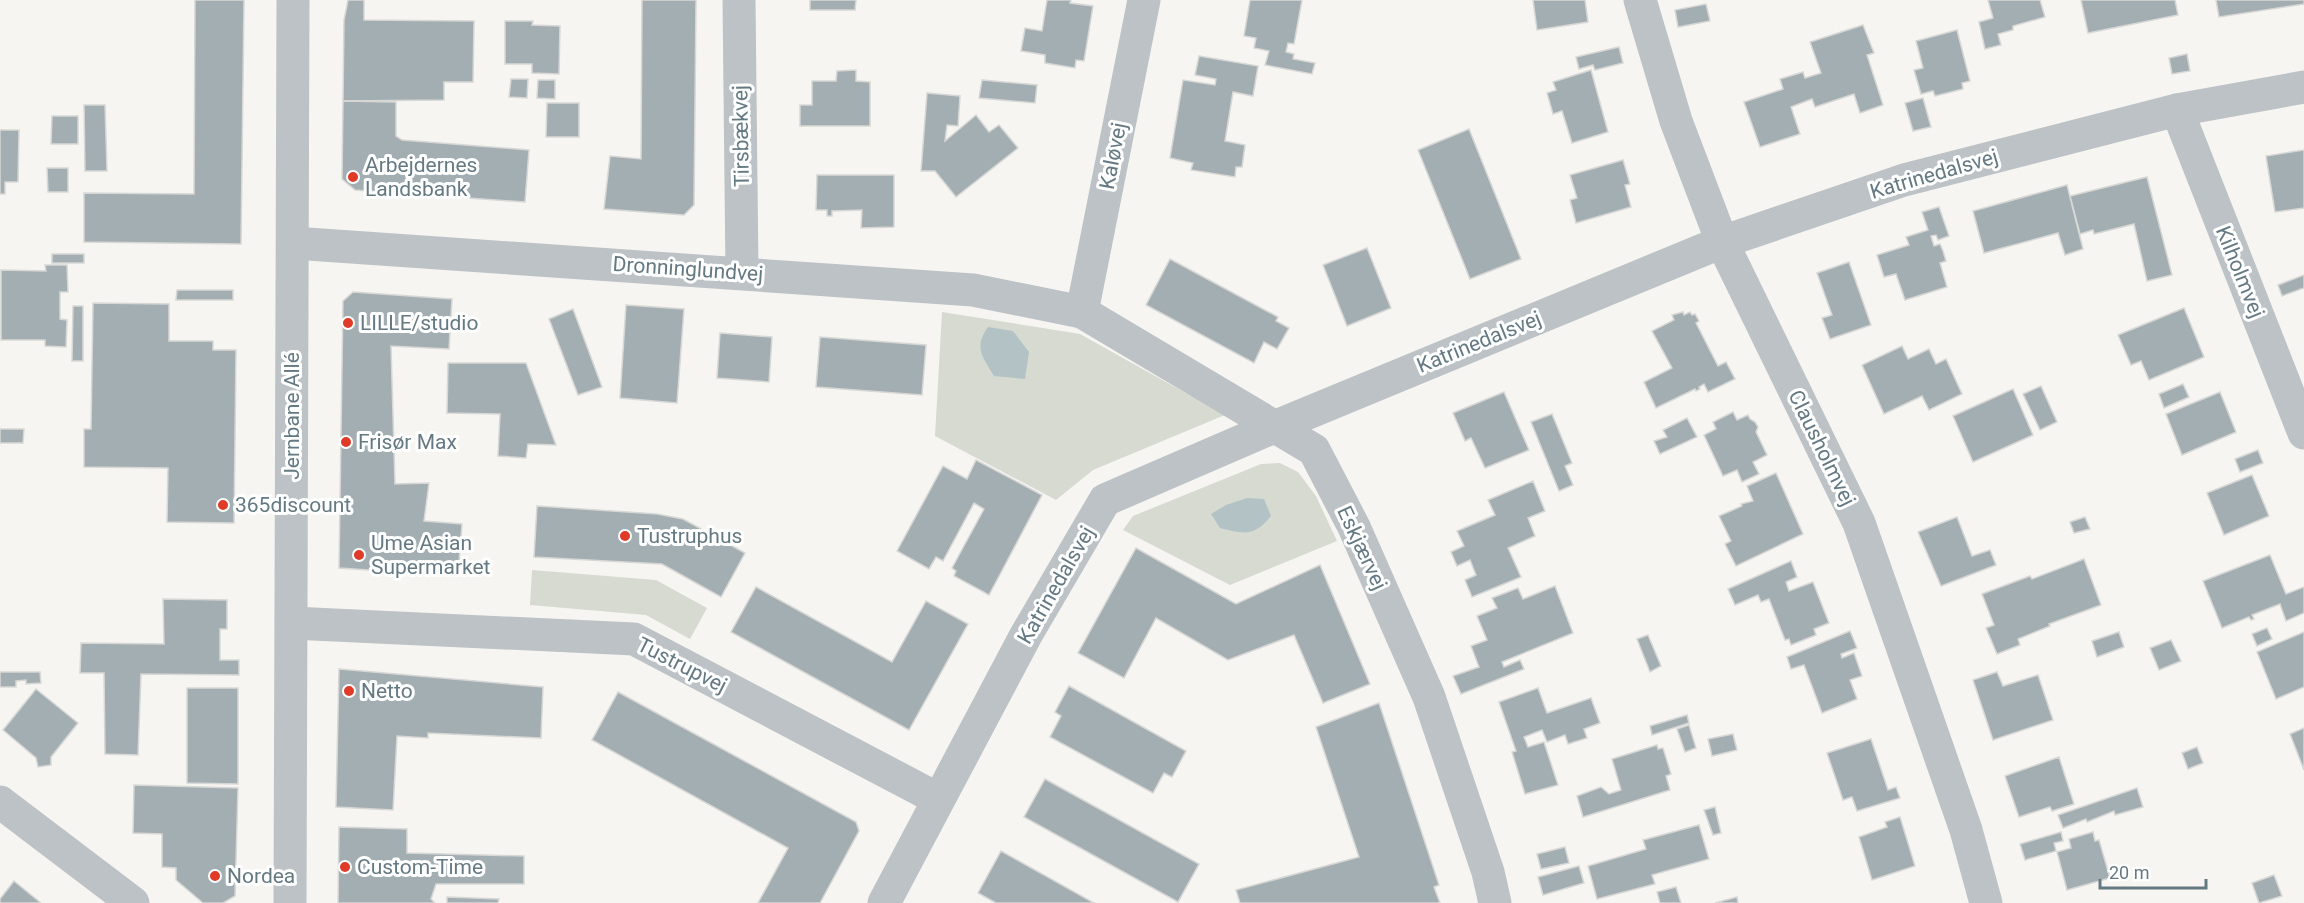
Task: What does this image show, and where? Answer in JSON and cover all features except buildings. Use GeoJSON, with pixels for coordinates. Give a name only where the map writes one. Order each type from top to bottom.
{"type":"FeatureCollection","features":[{"type":"Feature","properties":{"kind":"street","name":"Jernbane Allé"},"geometry":{"type":"LineString","coordinates":[[290,903],[293,0]]}},
{"type":"Feature","properties":{"kind":"street","name":"Tirsbækvej"},"geometry":{"type":"LineString","coordinates":[[739,0],[742,273]]}},
{"type":"Feature","properties":{"kind":"street","name":"Kaløvej"},"geometry":{"type":"LineString","coordinates":[[1082,312],[1144,0]]}},
{"type":"Feature","properties":{"kind":"street","name":"Clausholmvej"},"geometry":{"type":"LineString","coordinates":[[1640,0],[1676,121],[1722,242],[1859,523],[1966,830],[1986,903]]}},
{"type":"Feature","properties":{"kind":"street","name":"Katrinedalsvej"},"geometry":{"type":"LineString","coordinates":[[884,903],[1026,635],[1105,500],[1274,427],[1722,242],[1904,180],[2177,110],[2304,87]]}},
{"type":"Feature","properties":{"kind":"street","name":"Kilholmvej"},"geometry":{"type":"LineString","coordinates":[[2177,110],[2304,433]]}},
{"type":"Feature","properties":{"kind":"street","name":"Dronninglundvej"},"geometry":{"type":"LineString","coordinates":[[293,243],[973,290],[1082,312]]}},
{"type":"Feature","properties":{"kind":"street","name":"Eskjærvej"},"geometry":{"type":"LineString","coordinates":[[1082,312],[1314,450],[1354,527],[1429,697],[1488,872],[1495,903]]}},
{"type":"Feature","properties":{"kind":"street","name":"Tustrupvej"},"geometry":{"type":"LineString","coordinates":[[292,622],[634,639],[938,799]]}},
{"type":"Feature","properties":{"kind":"street"},"geometry":{"type":"LineString","coordinates":[[0,801],[133,903]]}},
{"type":"Feature","properties":{"kind":"shaded area"},"geometry":{"type":"Polygon","coordinates":[[[942,312],[1080,334],[1225,415],[1093,470],[1056,500],[935,436],[942,312]]]}},
{"type":"Feature","properties":{"kind":"shaded area"},"geometry":{"type":"Polygon","coordinates":[[[988,327],[1013,331],[1029,352],[1025,379],[994,376],[983,358],[980,347],[988,327]]]}},
{"type":"Feature","properties":{"kind":"shaded area"},"geometry":{"type":"Polygon","coordinates":[[[1280,463],[1298,472],[1316,496],[1337,541],[1230,585],[1123,530],[1133,516],[1261,464],[1280,463]]]}},
{"type":"Feature","properties":{"kind":"shaded area"},"geometry":{"type":"Polygon","coordinates":[[[1247,498],[1264,499],[1271,516],[1265,523],[1254,531],[1248,532],[1220,528],[1211,514],[1226,505],[1247,498]]]}},
{"type":"Feature","properties":{"kind":"shaded area"},"geometry":{"type":"Polygon","coordinates":[[[532,570],[656,580],[707,608],[690,639],[646,615],[530,605],[532,570]]]}},
{"type":"Feature","properties":{"kind":"place","name":"Arbejdernes Landsbank"},"geometry":{"type":"Point","coordinates":[353,177]}},
{"type":"Feature","properties":{"kind":"place","name":"LILLE/studio"},"geometry":{"type":"Point","coordinates":[348,323]}},
{"type":"Feature","properties":{"kind":"place","name":"Frisør Max"},"geometry":{"type":"Point","coordinates":[346,442]}},
{"type":"Feature","properties":{"kind":"place","name":"365discount"},"geometry":{"type":"Point","coordinates":[223,505]}},
{"type":"Feature","properties":{"kind":"place","name":"Tustruphus"},"geometry":{"type":"Point","coordinates":[625,536]}},
{"type":"Feature","properties":{"kind":"place","name":"Ume Asian Supermarket"},"geometry":{"type":"Point","coordinates":[359,555]}},
{"type":"Feature","properties":{"kind":"place","name":"Netto"},"geometry":{"type":"Point","coordinates":[349,691]}},
{"type":"Feature","properties":{"kind":"place","name":"Custom-Time"},"geometry":{"type":"Point","coordinates":[345,867]}},
{"type":"Feature","properties":{"kind":"place","name":"Nordea"},"geometry":{"type":"Point","coordinates":[215,876]}}]}
